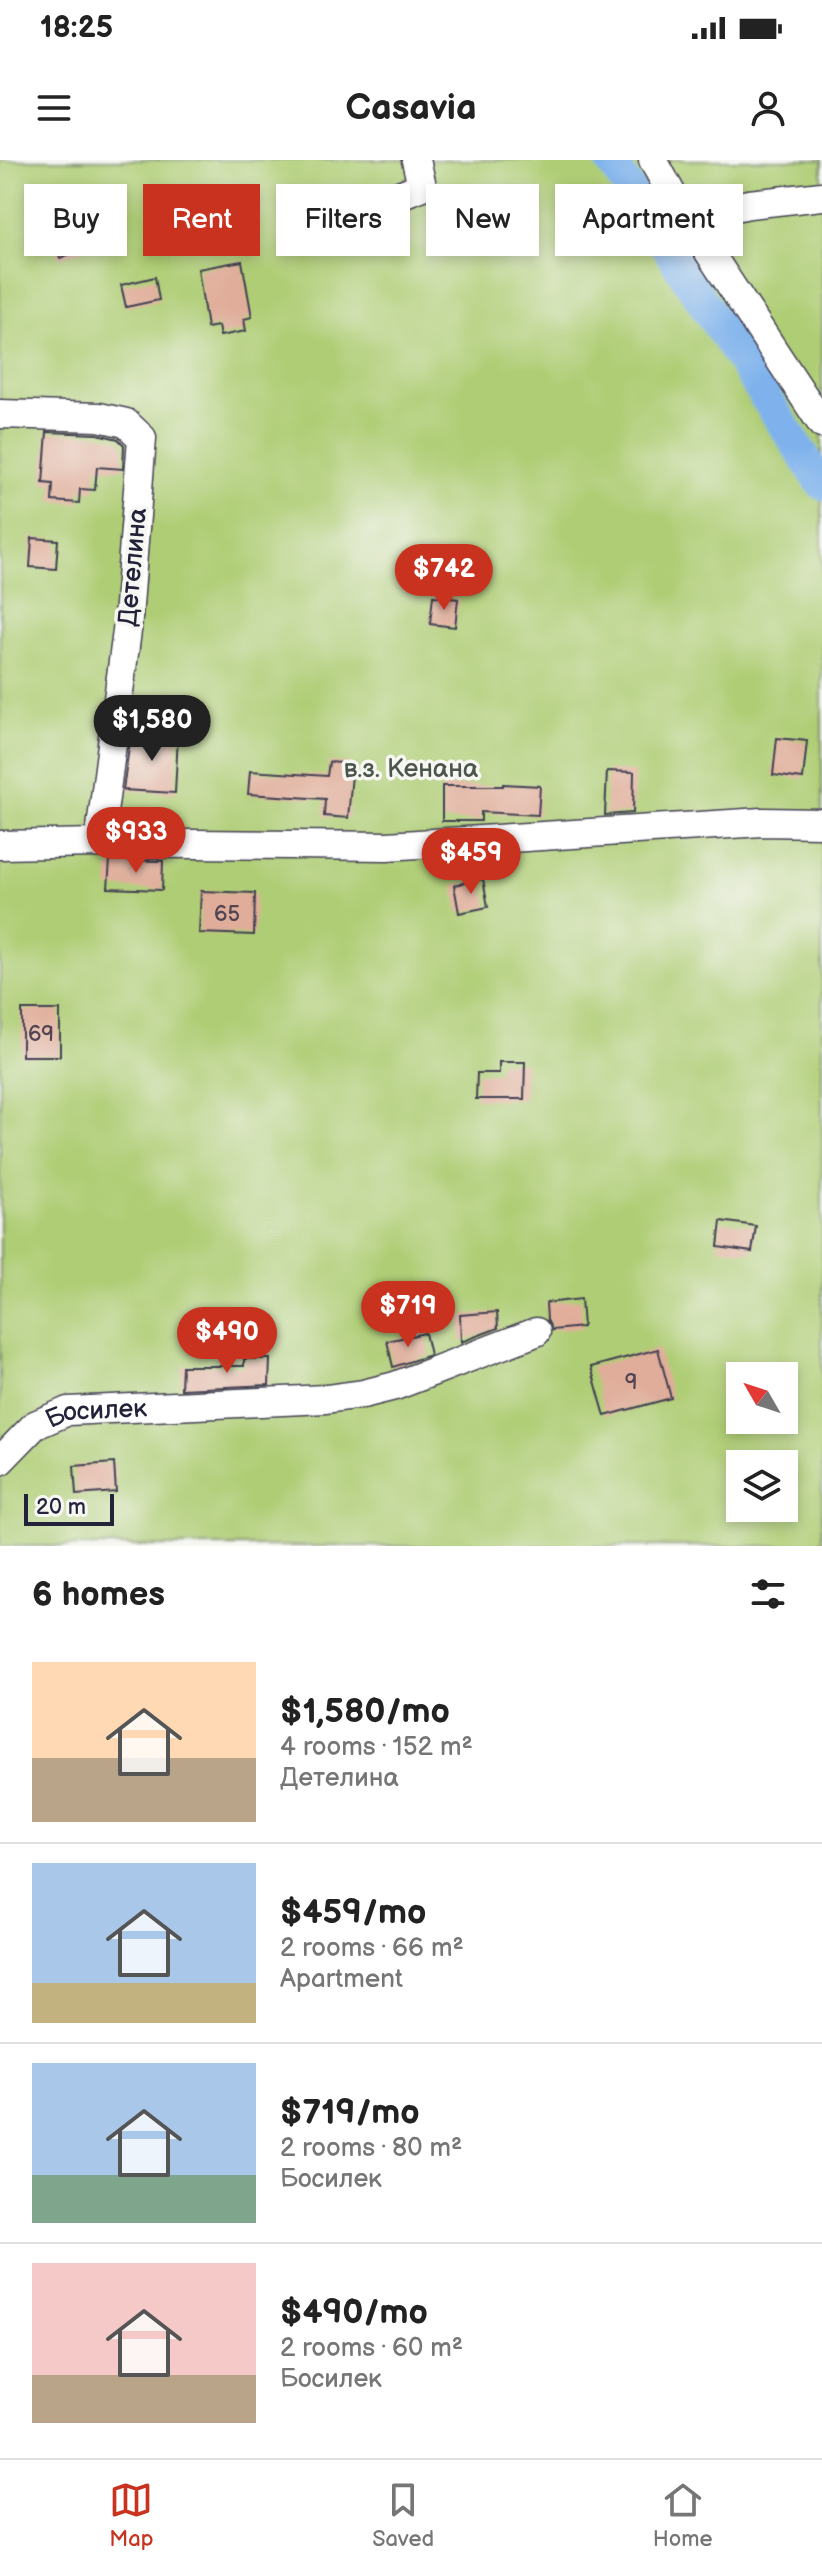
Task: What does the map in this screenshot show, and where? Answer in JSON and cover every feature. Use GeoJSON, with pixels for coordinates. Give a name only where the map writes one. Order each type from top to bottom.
{"type":"FeatureCollection","features":[{"type":"Feature","properties":{"kind":"street"},"geometry":{"type":"LineString","coordinates":[[410,191],[422,186],[416,160]]}},
{"type":"Feature","properties":{"kind":"street"},"geometry":{"type":"LineString","coordinates":[[653,160],[667,184]]}},
{"type":"Feature","properties":{"kind":"street"},"geometry":{"type":"LineString","coordinates":[[743,205],[822,196]]}},
{"type":"Feature","properties":{"kind":"street"},"geometry":{"type":"LineString","coordinates":[[711,256],[822,424]]}},
{"type":"Feature","properties":{"kind":"street","name":"Детелина"},"geometry":{"type":"LineString","coordinates":[[0,414],[99,417],[126,423],[142,438],[127,631],[99,843]]}},
{"type":"Feature","properties":{"kind":"street"},"geometry":{"type":"LineString","coordinates":[[0,845],[387,846],[762,822],[822,823]]}},
{"type":"Feature","properties":{"kind":"street","name":"Босилек"},"geometry":{"type":"LineString","coordinates":[[0,1461],[35,1425],[68,1411],[326,1399],[363,1394],[395,1386],[536,1332]]}},
{"type":"Feature","properties":{"kind":"green space","name":"в.з. Кенана"},"geometry":{"type":"Polygon","coordinates":[[[0,160],[822,160],[822,1546],[0,1546],[0,160]]]}},
{"type":"Feature","properties":{"kind":"building"},"geometry":{"type":"Polygon","coordinates":[[[242,261],[252,317],[244,319],[246,331],[220,336],[218,326],[207,328],[198,269],[242,261]]]}},
{"type":"Feature","properties":{"kind":"building"},"geometry":{"type":"Polygon","coordinates":[[[155,277],[159,300],[126,307],[121,285],[155,277]]]}},
{"type":"Feature","properties":{"kind":"building"},"geometry":{"type":"Polygon","coordinates":[[[47,432],[97,434],[118,439],[124,445],[123,469],[97,467],[95,490],[80,489],[79,503],[52,501],[53,484],[43,483],[47,432]]]}},
{"type":"Feature","properties":{"kind":"building"},"geometry":{"type":"Polygon","coordinates":[[[32,538],[58,540],[56,569],[30,567],[32,538]]]}},
{"type":"Feature","properties":{"kind":"building"},"geometry":{"type":"Polygon","coordinates":[[[433,596],[458,599],[455,627],[430,624],[433,596]]]}},
{"type":"Feature","properties":{"kind":"building"},"geometry":{"type":"Polygon","coordinates":[[[131,733],[178,736],[175,793],[123,790],[131,733]]]}},
{"type":"Feature","properties":{"kind":"building"},"geometry":{"type":"Polygon","coordinates":[[[777,738],[807,741],[803,779],[773,775],[777,738]]]}},
{"type":"Feature","properties":{"kind":"building"},"geometry":{"type":"Polygon","coordinates":[[[329,762],[353,764],[348,818],[324,816],[325,799],[248,794],[250,771],[327,776],[329,762]]]}},
{"type":"Feature","properties":{"kind":"building"},"geometry":{"type":"Polygon","coordinates":[[[607,771],[634,772],[633,813],[605,815],[607,771]]]}},
{"type":"Feature","properties":{"kind":"building"},"geometry":{"type":"Polygon","coordinates":[[[442,786],[540,786],[538,815],[481,812],[481,821],[442,821],[442,786]]]}},
{"type":"Feature","properties":{"kind":"building"},"geometry":{"type":"Polygon","coordinates":[[[110,860],[163,861],[162,890],[108,888],[110,860]]]}},
{"type":"Feature","properties":{"kind":"building"},"geometry":{"type":"Polygon","coordinates":[[[483,879],[488,907],[459,913],[454,885],[483,879]]]}},
{"type":"Feature","properties":{"kind":"building"},"geometry":{"type":"Polygon","coordinates":[[[201,891],[255,893],[254,935],[199,933],[201,891]]]}},
{"type":"Feature","properties":{"kind":"building"},"geometry":{"type":"Polygon","coordinates":[[[22,1010],[60,1010],[60,1056],[22,1056],[22,1010]]]}},
{"type":"Feature","properties":{"kind":"building"},"geometry":{"type":"Polygon","coordinates":[[[499,1062],[525,1062],[524,1099],[476,1099],[477,1073],[499,1073],[499,1062]]]}},
{"type":"Feature","properties":{"kind":"building"},"geometry":{"type":"Polygon","coordinates":[[[721,1221],[756,1226],[752,1252],[718,1247],[721,1221]]]}},
{"type":"Feature","properties":{"kind":"building"},"geometry":{"type":"Polygon","coordinates":[[[581,1299],[583,1327],[552,1330],[547,1320],[546,1303],[581,1299]]]}},
{"type":"Feature","properties":{"kind":"building"},"geometry":{"type":"Polygon","coordinates":[[[497,1312],[498,1328],[461,1342],[460,1315],[497,1312]]]}},
{"type":"Feature","properties":{"kind":"building"},"geometry":{"type":"Polygon","coordinates":[[[425,1333],[430,1355],[393,1367],[387,1341],[425,1333]]]}},
{"type":"Feature","properties":{"kind":"building"},"geometry":{"type":"Polygon","coordinates":[[[658,1349],[671,1398],[605,1416],[591,1367],[658,1349]]]}},
{"type":"Feature","properties":{"kind":"building"},"geometry":{"type":"Polygon","coordinates":[[[244,1359],[270,1359],[269,1385],[181,1389],[182,1366],[244,1366],[244,1359]]]}},
{"type":"Feature","properties":{"kind":"building"},"geometry":{"type":"Polygon","coordinates":[[[114,1463],[116,1492],[76,1495],[74,1466],[114,1463]]]}},
{"type":"Feature","properties":{"kind":"waterway"},"geometry":{"type":"LineString","coordinates":[[610,160],[822,484]]}}]}
